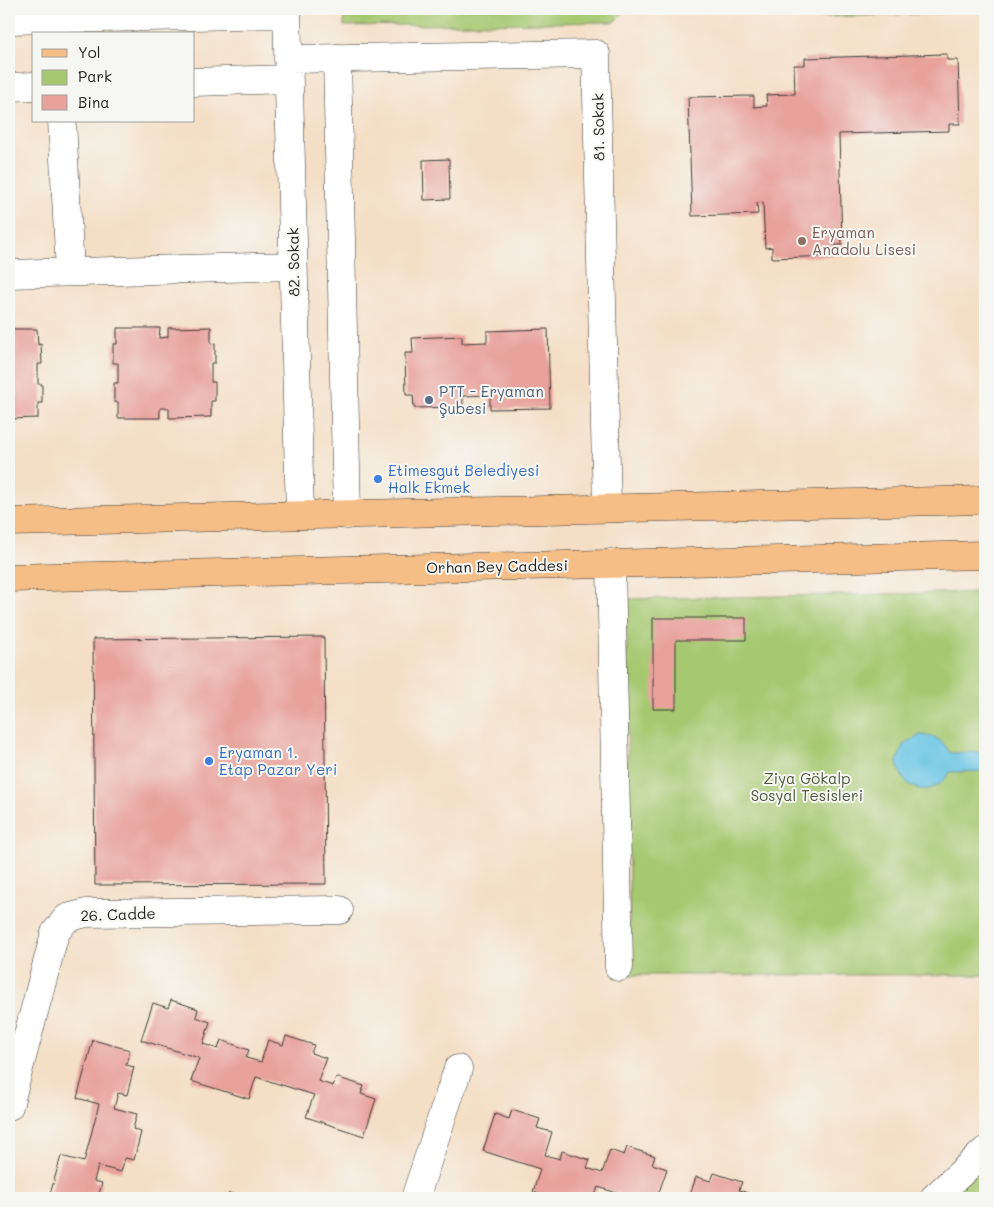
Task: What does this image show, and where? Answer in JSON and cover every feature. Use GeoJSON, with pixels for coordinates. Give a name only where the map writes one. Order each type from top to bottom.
{"type":"FeatureCollection","features":[{"type":"Feature","properties":{"kind":"main road"},"geometry":{"type":"LineString","coordinates":[[9,522],[985,500]]}},
{"type":"Feature","properties":{"kind":"main road","name":"Orhan Bey Caddesi"},"geometry":{"type":"LineString","coordinates":[[9,578],[985,555]]}},
{"type":"Feature","properties":{"kind":"street"},"geometry":{"type":"LineString","coordinates":[[9,20],[287,11]]}},
{"type":"Feature","properties":{"kind":"street","name":"82. Sokak"},"geometry":{"type":"LineString","coordinates":[[287,11],[300,515]]}},
{"type":"Feature","properties":{"kind":"street","name":"81. Sokak"},"geometry":{"type":"LineString","coordinates":[[195,82],[288,69],[337,58],[596,54],[607,508]]}},
{"type":"Feature","properties":{"kind":"street"},"geometry":{"type":"LineString","coordinates":[[337,58],[347,515]]}},
{"type":"Feature","properties":{"kind":"street"},"geometry":{"type":"LineString","coordinates":[[9,87],[32,86]]}},
{"type":"Feature","properties":{"kind":"street"},"geometry":{"type":"LineString","coordinates":[[62,122],[70,272]]}},
{"type":"Feature","properties":{"kind":"street"},"geometry":{"type":"LineString","coordinates":[[9,274],[293,266]]}},
{"type":"Feature","properties":{"kind":"street"},"geometry":{"type":"LineString","coordinates":[[611,563],[618,967]]}},
{"type":"Feature","properties":{"kind":"street","name":"26. Cadde"},"geometry":{"type":"LineString","coordinates":[[9,1106],[55,933],[67,918],[86,913],[338,910]]}},
{"type":"Feature","properties":{"kind":"street"},"geometry":{"type":"LineString","coordinates":[[415,1198],[458,1069]]}},
{"type":"Feature","properties":{"kind":"street"},"geometry":{"type":"LineString","coordinates":[[934,1198],[985,1151]]}},
{"type":"Feature","properties":{"kind":"green space"},"geometry":{"type":"Polygon","coordinates":[[[344,9],[627,9],[614,22],[344,26],[344,9]]]}},
{"type":"Feature","properties":{"kind":"green space"},"geometry":{"type":"Polygon","coordinates":[[[797,9],[948,9],[948,13],[797,18],[797,9]]]}},
{"type":"Feature","properties":{"kind":"green space","name":"Ziya Gökalp Sosyal Tesisleri"},"geometry":{"type":"Polygon","coordinates":[[[985,592],[985,975],[630,975],[626,599],[985,592]]]}},
{"type":"Feature","properties":{"kind":"green space"},"geometry":{"type":"Polygon","coordinates":[[[985,1164],[985,1198],[948,1198],[985,1164]]]}},
{"type":"Feature","properties":{"kind":"water"},"geometry":{"type":"Polygon","coordinates":[[[920,735],[938,739],[950,753],[985,752],[985,771],[950,772],[943,781],[928,789],[912,786],[900,773],[897,762],[903,745],[920,735]]]}},
{"type":"Feature","properties":{"kind":"building"},"geometry":{"type":"Polygon","coordinates":[[[947,54],[947,60],[958,60],[960,124],[949,124],[949,131],[839,134],[842,245],[836,245],[836,256],[772,258],[772,247],[765,248],[763,202],[757,203],[758,214],[692,216],[688,97],[754,96],[754,107],[767,106],[766,95],[795,94],[794,65],[805,65],[805,58],[947,54]]]}},
{"type":"Feature","properties":{"kind":"building"},"geometry":{"type":"Polygon","coordinates":[[[449,159],[450,199],[424,200],[423,160],[449,159]]]}},
{"type":"Feature","properties":{"kind":"building"},"geometry":{"type":"Polygon","coordinates":[[[211,327],[211,344],[215,343],[215,363],[211,363],[211,382],[215,382],[215,401],[211,401],[211,417],[169,418],[169,408],[160,408],[160,418],[118,418],[118,402],[114,402],[114,383],[118,383],[118,363],[113,363],[113,344],[117,344],[117,328],[160,328],[159,338],[168,337],[168,328],[211,327]]]}},
{"type":"Feature","properties":{"kind":"building"},"geometry":{"type":"Polygon","coordinates":[[[9,329],[37,329],[38,345],[41,344],[42,364],[38,364],[38,384],[42,384],[42,403],[38,403],[38,418],[9,419],[9,329]]]}},
{"type":"Feature","properties":{"kind":"building"},"geometry":{"type":"Polygon","coordinates":[[[548,329],[550,408],[490,409],[490,395],[463,396],[463,407],[414,408],[413,395],[406,395],[405,353],[413,353],[412,338],[462,336],[462,343],[487,342],[487,331],[548,329]]]}},
{"type":"Feature","properties":{"kind":"building"},"geometry":{"type":"Polygon","coordinates":[[[653,618],[746,618],[746,640],[676,640],[676,709],[653,709],[653,618]]]}},
{"type":"Feature","properties":{"kind":"building","name":"Eryaman 1. Etap Pazar Yeri"},"geometry":{"type":"Polygon","coordinates":[[[324,637],[326,884],[95,885],[93,639],[324,637]]]}},
{"type":"Feature","properties":{"kind":"building"},"geometry":{"type":"Polygon","coordinates":[[[171,1000],[198,1009],[196,1017],[210,1022],[203,1044],[218,1049],[221,1040],[249,1050],[246,1058],[261,1062],[268,1040],[283,1045],[286,1036],[314,1045],[311,1053],[326,1058],[318,1081],[333,1086],[336,1077],[364,1086],[361,1094],[376,1099],[364,1136],[306,1117],[314,1095],[256,1077],[249,1099],[191,1081],[199,1058],[141,1040],[153,1003],[168,1008],[171,1000]]]}},
{"type":"Feature","properties":{"kind":"building"},"geometry":{"type":"Polygon","coordinates":[[[93,1040],[130,1050],[126,1065],[134,1067],[127,1095],[118,1093],[114,1108],[137,1114],[133,1129],[141,1132],[134,1160],[125,1158],[121,1172],[98,1166],[94,1181],[102,1183],[98,1198],[49,1198],[61,1156],[84,1162],[99,1104],[77,1098],[93,1040]]]}},
{"type":"Feature","properties":{"kind":"building"},"geometry":{"type":"Polygon","coordinates":[[[512,1110],[540,1119],[537,1128],[552,1132],[545,1155],[560,1159],[562,1151],[590,1160],[587,1168],[602,1173],[610,1150],[624,1155],[627,1147],[655,1156],[652,1164],[667,1169],[657,1198],[632,1198],[598,1187],[594,1198],[554,1198],[533,1192],[540,1169],[483,1151],[495,1114],[509,1119],[512,1110]]]}},
{"type":"Feature","properties":{"kind":"building"},"geometry":{"type":"Polygon","coordinates":[[[714,1173],[742,1182],[739,1190],[754,1195],[753,1198],[689,1198],[696,1177],[711,1181],[714,1173]]]}},
{"type":"Feature","properties":{"kind":"building"},"geometry":{"type":"Polygon","coordinates":[[[229,1193],[244,1198],[227,1198],[229,1193]]]}},
{"type":"Feature","properties":{"kind":"place","name":"Eryaman Anadolu Lisesi"},"geometry":{"type":"Point","coordinates":[802,241]}},
{"type":"Feature","properties":{"kind":"place","name":"PTT - Eryaman Şubesi"},"geometry":{"type":"Point","coordinates":[429,400]}},
{"type":"Feature","properties":{"kind":"place","name":"Etimesgut Belediyesi Halk Ekmek"},"geometry":{"type":"Point","coordinates":[378,479]}},
{"type":"Feature","properties":{"kind":"place","name":"Eryaman 1. Etap Pazar Yeri"},"geometry":{"type":"Point","coordinates":[209,761]}}]}
